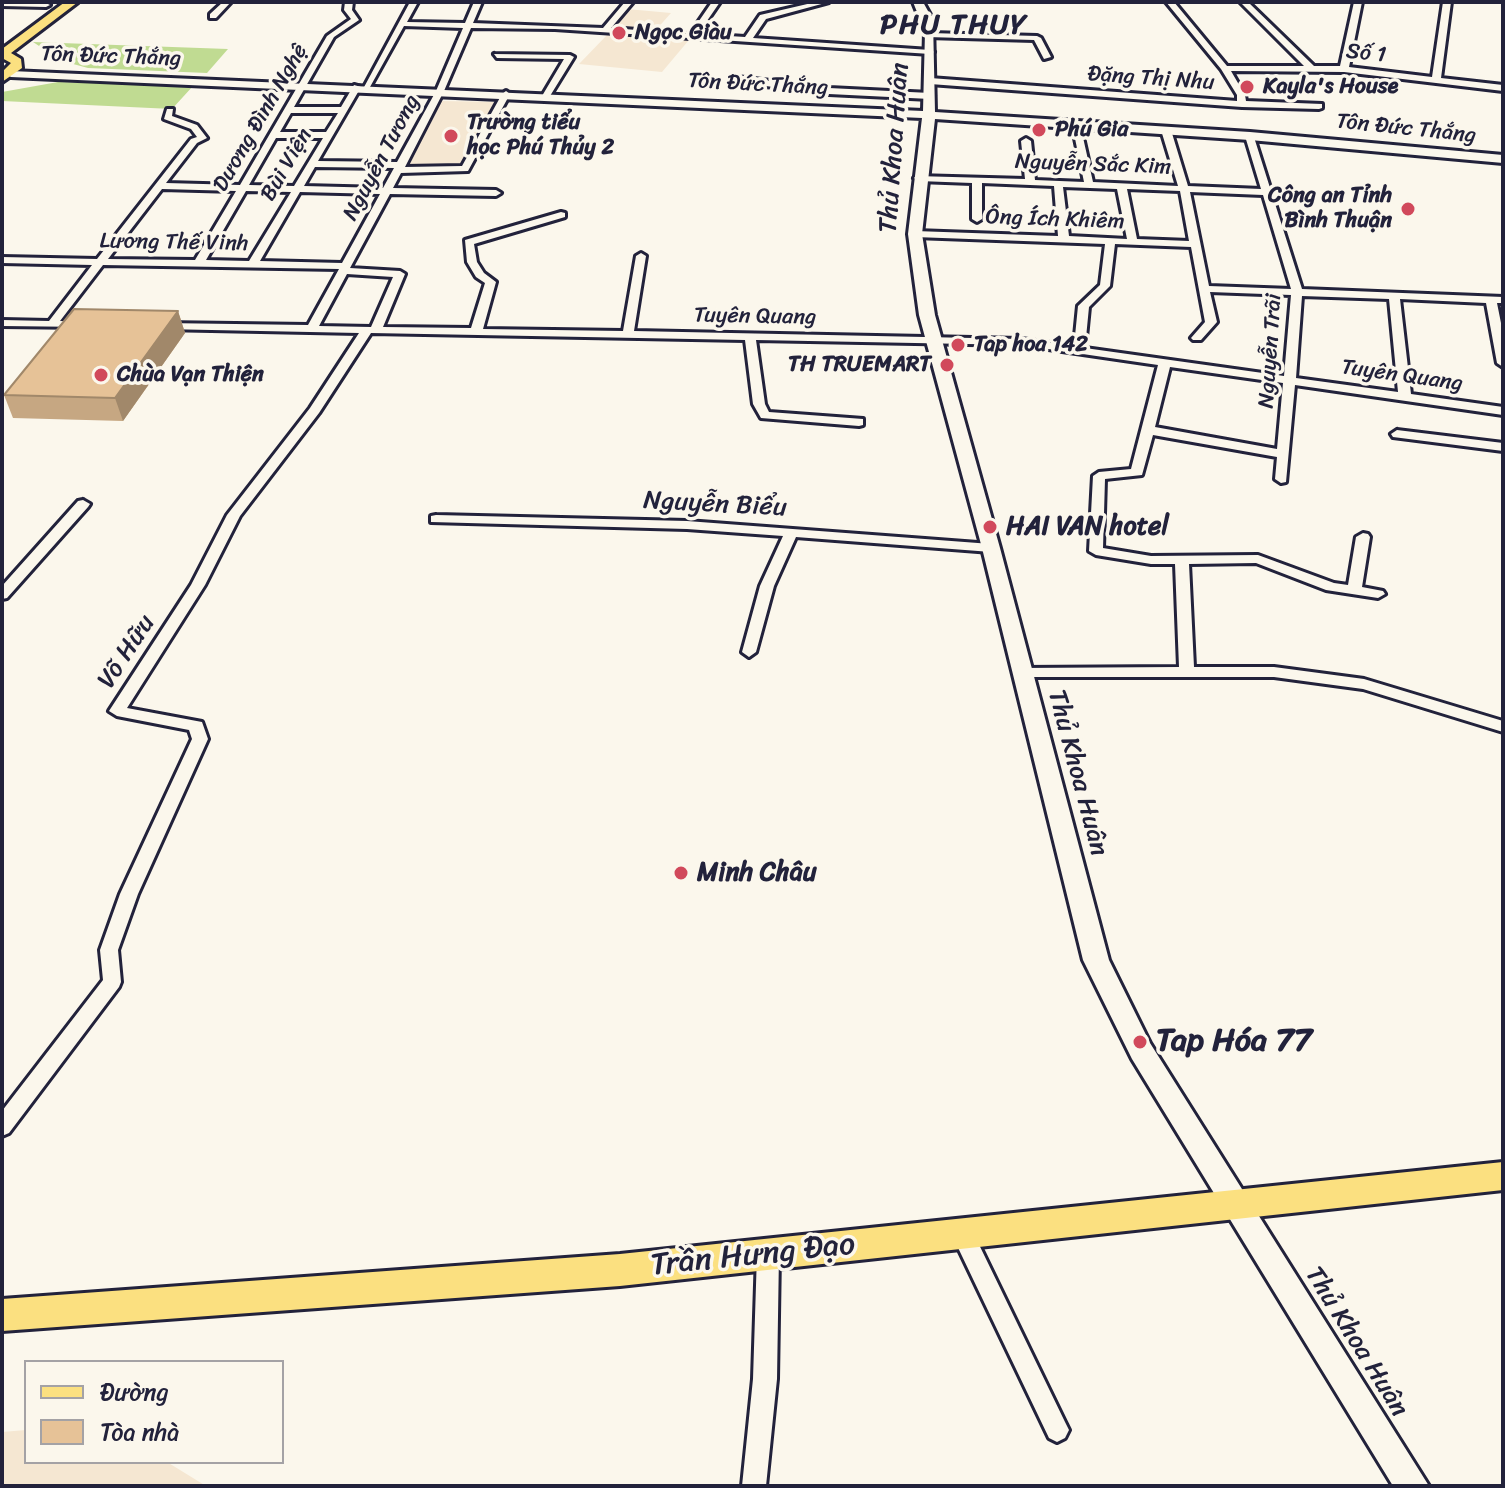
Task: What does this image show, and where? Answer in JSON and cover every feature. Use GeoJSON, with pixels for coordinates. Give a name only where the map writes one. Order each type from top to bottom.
{"type":"FeatureCollection","features":[{"type":"Feature","properties":{"kind":"main road"},"geometry":{"type":"LineString","coordinates":[[6,76],[17,62],[2,54],[72,2]]}},
{"type":"Feature","properties":{"kind":"main road","name":"Thủ Khoa Huân"},"geometry":{"type":"LineString","coordinates":[[918,2],[928,20],[930,81],[915,234],[933,341],[991,548],[1096,960],[1141,1051],[1412,1486]]}},
{"type":"Feature","properties":{"kind":"main road"},"geometry":{"type":"LineString","coordinates":[[14,28],[48,4]]}},
{"type":"Feature","properties":{"kind":"main road","name":"Tôn Đức Thắng"},"geometry":{"type":"LineString","coordinates":[[6,76],[305,84],[546,96],[929,105],[1076,124],[1503,159]]}},
{"type":"Feature","properties":{"kind":"main road","name":"Trần Hưng Đạo"},"geometry":{"type":"LineString","coordinates":[[2,1315],[620,1270],[1503,1176]]}},
{"type":"Feature","properties":{"kind":"street"},"geometry":{"type":"LineString","coordinates":[[213,16],[227,2]]}},
{"type":"Feature","properties":{"kind":"street","name":"Dương Đình Nghệ"},"geometry":{"type":"LineString","coordinates":[[199,263],[331,36],[355,20],[348,10],[349,2]]}},
{"type":"Feature","properties":{"kind":"street","name":"Bùi Viện"},"geometry":{"type":"LineString","coordinates":[[253,264],[342,110],[362,87],[414,2]]}},
{"type":"Feature","properties":{"kind":"street","name":"Nguyễn Tương"},"geometry":{"type":"LineString","coordinates":[[312,329],[440,91],[478,2]]}},
{"type":"Feature","properties":{"kind":"street"},"geometry":{"type":"LineString","coordinates":[[605,30],[629,2]]}},
{"type":"Feature","properties":{"kind":"street"},"geometry":{"type":"LineString","coordinates":[[692,37],[716,2]]}},
{"type":"Feature","properties":{"kind":"street"},"geometry":{"type":"LineString","coordinates":[[747,41],[763,17],[825,2]]}},
{"type":"Feature","properties":{"kind":"street","name":"Đặng Thị Nhu"},"geometry":{"type":"LineString","coordinates":[[930,81],[1242,104],[1241,95],[1225,68],[1170,2]]}},
{"type":"Feature","properties":{"kind":"street"},"geometry":{"type":"LineString","coordinates":[[1244,2],[1310,67]]}},
{"type":"Feature","properties":{"kind":"street"},"geometry":{"type":"LineString","coordinates":[[1256,13],[1263,2]]}},
{"type":"Feature","properties":{"kind":"street"},"geometry":{"type":"LineString","coordinates":[[1344,69],[1358,2]]}},
{"type":"Feature","properties":{"kind":"street"},"geometry":{"type":"LineString","coordinates":[[1436,80],[1447,2]]}},
{"type":"Feature","properties":{"kind":"street"},"geometry":{"type":"LineString","coordinates":[[2,4],[48,4]]}},
{"type":"Feature","properties":{"kind":"street"},"geometry":{"type":"LineString","coordinates":[[402,24],[605,30],[930,52]]}},
{"type":"Feature","properties":{"kind":"street"},"geometry":{"type":"LineString","coordinates":[[930,35],[1037,38],[1047,57]]}},
{"type":"Feature","properties":{"kind":"street"},"geometry":{"type":"LineString","coordinates":[[497,56],[570,57],[546,96]]}},
{"type":"Feature","properties":{"kind":"street","name":"Số 1"},"geometry":{"type":"LineString","coordinates":[[1225,68],[1344,69],[1503,88]]}},
{"type":"Feature","properties":{"kind":"street"},"geometry":{"type":"LineString","coordinates":[[737,80],[929,105]]}},
{"type":"Feature","properties":{"kind":"street"},"geometry":{"type":"LineString","coordinates":[[312,164],[465,169],[506,94]]}},
{"type":"Feature","properties":{"kind":"street"},"geometry":{"type":"LineString","coordinates":[[1242,104],[1319,106]]}},
{"type":"Feature","properties":{"kind":"street"},"geometry":{"type":"LineString","coordinates":[[290,110],[342,110]]}},
{"type":"Feature","properties":{"kind":"street"},"geometry":{"type":"LineString","coordinates":[[52,324],[194,141],[203,134],[167,117],[170,111]]}},
{"type":"Feature","properties":{"kind":"street"},"geometry":{"type":"LineString","coordinates":[[1076,124],[1089,184]]}},
{"type":"Feature","properties":{"kind":"street"},"geometry":{"type":"LineString","coordinates":[[1166,130],[1184,188],[1211,322],[1197,338]]}},
{"type":"Feature","properties":{"kind":"street"},"geometry":{"type":"LineString","coordinates":[[276,135],[328,135]]}},
{"type":"Feature","properties":{"kind":"street","name":"Nguyễn Trãi"},"geometry":{"type":"LineString","coordinates":[[1250,136],[1297,291],[1281,479]]}},
{"type":"Feature","properties":{"kind":"street"},"geometry":{"type":"LineString","coordinates":[[1026,141],[1030,182]]}},
{"type":"Feature","properties":{"kind":"street","name":"Nguyễn Sắc Kim"},"geometry":{"type":"LineString","coordinates":[[919,178],[1266,192]]}},
{"type":"Feature","properties":{"kind":"street"},"geometry":{"type":"LineString","coordinates":[[977,180],[977,219]]}},
{"type":"Feature","properties":{"kind":"street"},"geometry":{"type":"LineString","coordinates":[[1058,183],[1064,240]]}},
{"type":"Feature","properties":{"kind":"street"},"geometry":{"type":"LineString","coordinates":[[159,186],[496,193]]}},
{"type":"Feature","properties":{"kind":"street"},"geometry":{"type":"LineString","coordinates":[[1121,186],[1133,243]]}},
{"type":"Feature","properties":{"kind":"street"},"geometry":{"type":"LineString","coordinates":[[476,332],[491,282],[480,275],[472,262],[469,242],[561,215]]}},
{"type":"Feature","properties":{"kind":"street","name":"Ông Ích Khiêm"},"geometry":{"type":"LineString","coordinates":[[915,234],[1194,244]]}},
{"type":"Feature","properties":{"kind":"street"},"geometry":{"type":"LineString","coordinates":[[1079,349],[1084,306],[1105,286],[1110,242]]}},
{"type":"Feature","properties":{"kind":"street"},"geometry":{"type":"LineString","coordinates":[[628,335],[641,256]]}},
{"type":"Feature","properties":{"kind":"street","name":"Lương Thế Vinh"},"geometry":{"type":"LineString","coordinates":[[4,262],[253,264],[400,274],[371,330]]}},
{"type":"Feature","properties":{"kind":"street"},"geometry":{"type":"LineString","coordinates":[[1204,289],[1497,300],[1503,363]]}},
{"type":"Feature","properties":{"kind":"street"},"geometry":{"type":"LineString","coordinates":[[1394,294],[1405,398]]}},
{"type":"Feature","properties":{"kind":"street"},"geometry":{"type":"LineString","coordinates":[[2,323],[104,325]]}},
{"type":"Feature","properties":{"kind":"street","name":"Tuyên Quang"},"geometry":{"type":"LineString","coordinates":[[149,326],[1000,341],[1079,349],[1503,411]]}},
{"type":"Feature","properties":{"kind":"street","name":"Võ Hữu"},"geometry":{"type":"LineString","coordinates":[[2,1127],[112,982],[109,950],[129,894],[200,739],[196,726],[117,711],[198,585],[234,515],[315,410],[371,330]]}},
{"type":"Feature","properties":{"kind":"street"},"geometry":{"type":"LineString","coordinates":[[750,337],[759,404],[765,415],[859,422]]}},
{"type":"Feature","properties":{"kind":"street"},"geometry":{"type":"LineString","coordinates":[[1165,362],[1137,472],[1099,476],[1096,551],[1182,562],[1258,559],[1331,587],[1378,594]]}},
{"type":"Feature","properties":{"kind":"street"},"geometry":{"type":"LineString","coordinates":[[1148,430],[1283,454]]}},
{"type":"Feature","properties":{"kind":"street"},"geometry":{"type":"LineString","coordinates":[[1397,434],[1503,447]]}},
{"type":"Feature","properties":{"kind":"street"},"geometry":{"type":"LineString","coordinates":[[2,595],[83,504]]}},
{"type":"Feature","properties":{"kind":"street","name":"Nguyễn Biểu"},"geometry":{"type":"LineString","coordinates":[[436,519],[687,525],[991,548]]}},
{"type":"Feature","properties":{"kind":"street"},"geometry":{"type":"LineString","coordinates":[[749,652],[767,586],[791,533]]}},
{"type":"Feature","properties":{"kind":"street"},"geometry":{"type":"LineString","coordinates":[[1354,591],[1363,537]]}},
{"type":"Feature","properties":{"kind":"street"},"geometry":{"type":"LineString","coordinates":[[1182,562],[1187,672]]}},
{"type":"Feature","properties":{"kind":"street"},"geometry":{"type":"LineString","coordinates":[[1021,673],[1274,672],[1364,684],[1503,727]]}},
{"type":"Feature","properties":{"kind":"street"},"geometry":{"type":"LineString","coordinates":[[962,1233],[1057,1430]]}},
{"type":"Feature","properties":{"kind":"street"},"geometry":{"type":"LineString","coordinates":[[754,1486],[765,1379],[768,1254]]}},
{"type":"Feature","properties":{"kind":"shaded area"},"geometry":{"type":"Polygon","coordinates":[[[627,9],[671,13],[655,31],[607,29],[627,9]]]}},
{"type":"Feature","properties":{"kind":"shaded area"},"geometry":{"type":"Polygon","coordinates":[[[607,35],[689,40],[662,72],[579,64],[607,35]]]}},
{"type":"Feature","properties":{"kind":"shaded area","name":"Trường tiểu học Phú Thủy 2"},"geometry":{"type":"Polygon","coordinates":[[[441,101],[500,102],[460,172],[404,170],[441,101]]]}},
{"type":"Feature","properties":{"kind":"shaded area"},"geometry":{"type":"Polygon","coordinates":[[[24,1430],[24,1464],[170,1464],[206,1486],[2,1486],[2,1432],[24,1430]]]}},
{"type":"Feature","properties":{"kind":"green space"},"geometry":{"type":"Polygon","coordinates":[[[33,42],[228,49],[207,73],[88,68],[62,61],[33,42]]]}},
{"type":"Feature","properties":{"kind":"green space"},"geometry":{"type":"Polygon","coordinates":[[[58,82],[193,86],[172,109],[2,101],[2,92],[58,82]]]}},
{"type":"Feature","properties":{"kind":"building"},"geometry":{"type":"Polygon","coordinates":[[[74,309],[178,311],[115,398],[4,395],[74,309]]]}},
{"type":"Feature","properties":{"kind":"place","name":"Ngọc Giàu"},"geometry":{"type":"Point","coordinates":[619,33]}},
{"type":"Feature","properties":{"kind":"place","name":"Kayla's House"},"geometry":{"type":"Point","coordinates":[1247,87]}},
{"type":"Feature","properties":{"kind":"place","name":"Phú Gia"},"geometry":{"type":"Point","coordinates":[1039,130]}},
{"type":"Feature","properties":{"kind":"place","name":"Trường tiểu học Phú Thủy 2"},"geometry":{"type":"Point","coordinates":[451,136]}},
{"type":"Feature","properties":{"kind":"place","name":"Công an Tỉnh Bình Thuận"},"geometry":{"type":"Point","coordinates":[1408,209]}},
{"type":"Feature","properties":{"kind":"place","name":"Tap hoa 142"},"geometry":{"type":"Point","coordinates":[958,345]}},
{"type":"Feature","properties":{"kind":"place","name":"TH TRUEMART"},"geometry":{"type":"Point","coordinates":[947,365]}},
{"type":"Feature","properties":{"kind":"place","name":"Chùa Vạn Thiện"},"geometry":{"type":"Point","coordinates":[101,375]}},
{"type":"Feature","properties":{"kind":"place","name":"HAI VAN hotel"},"geometry":{"type":"Point","coordinates":[990,527]}},
{"type":"Feature","properties":{"kind":"place","name":"Minh Châu"},"geometry":{"type":"Point","coordinates":[681,873]}},
{"type":"Feature","properties":{"kind":"place","name":"Tap Hóa 77"},"geometry":{"type":"Point","coordinates":[1140,1042]}},
{"type":"Feature","properties":{"kind":"district","name":"PHU THUY"},"geometry":{"type":"Point","coordinates":[954,26]}}]}
